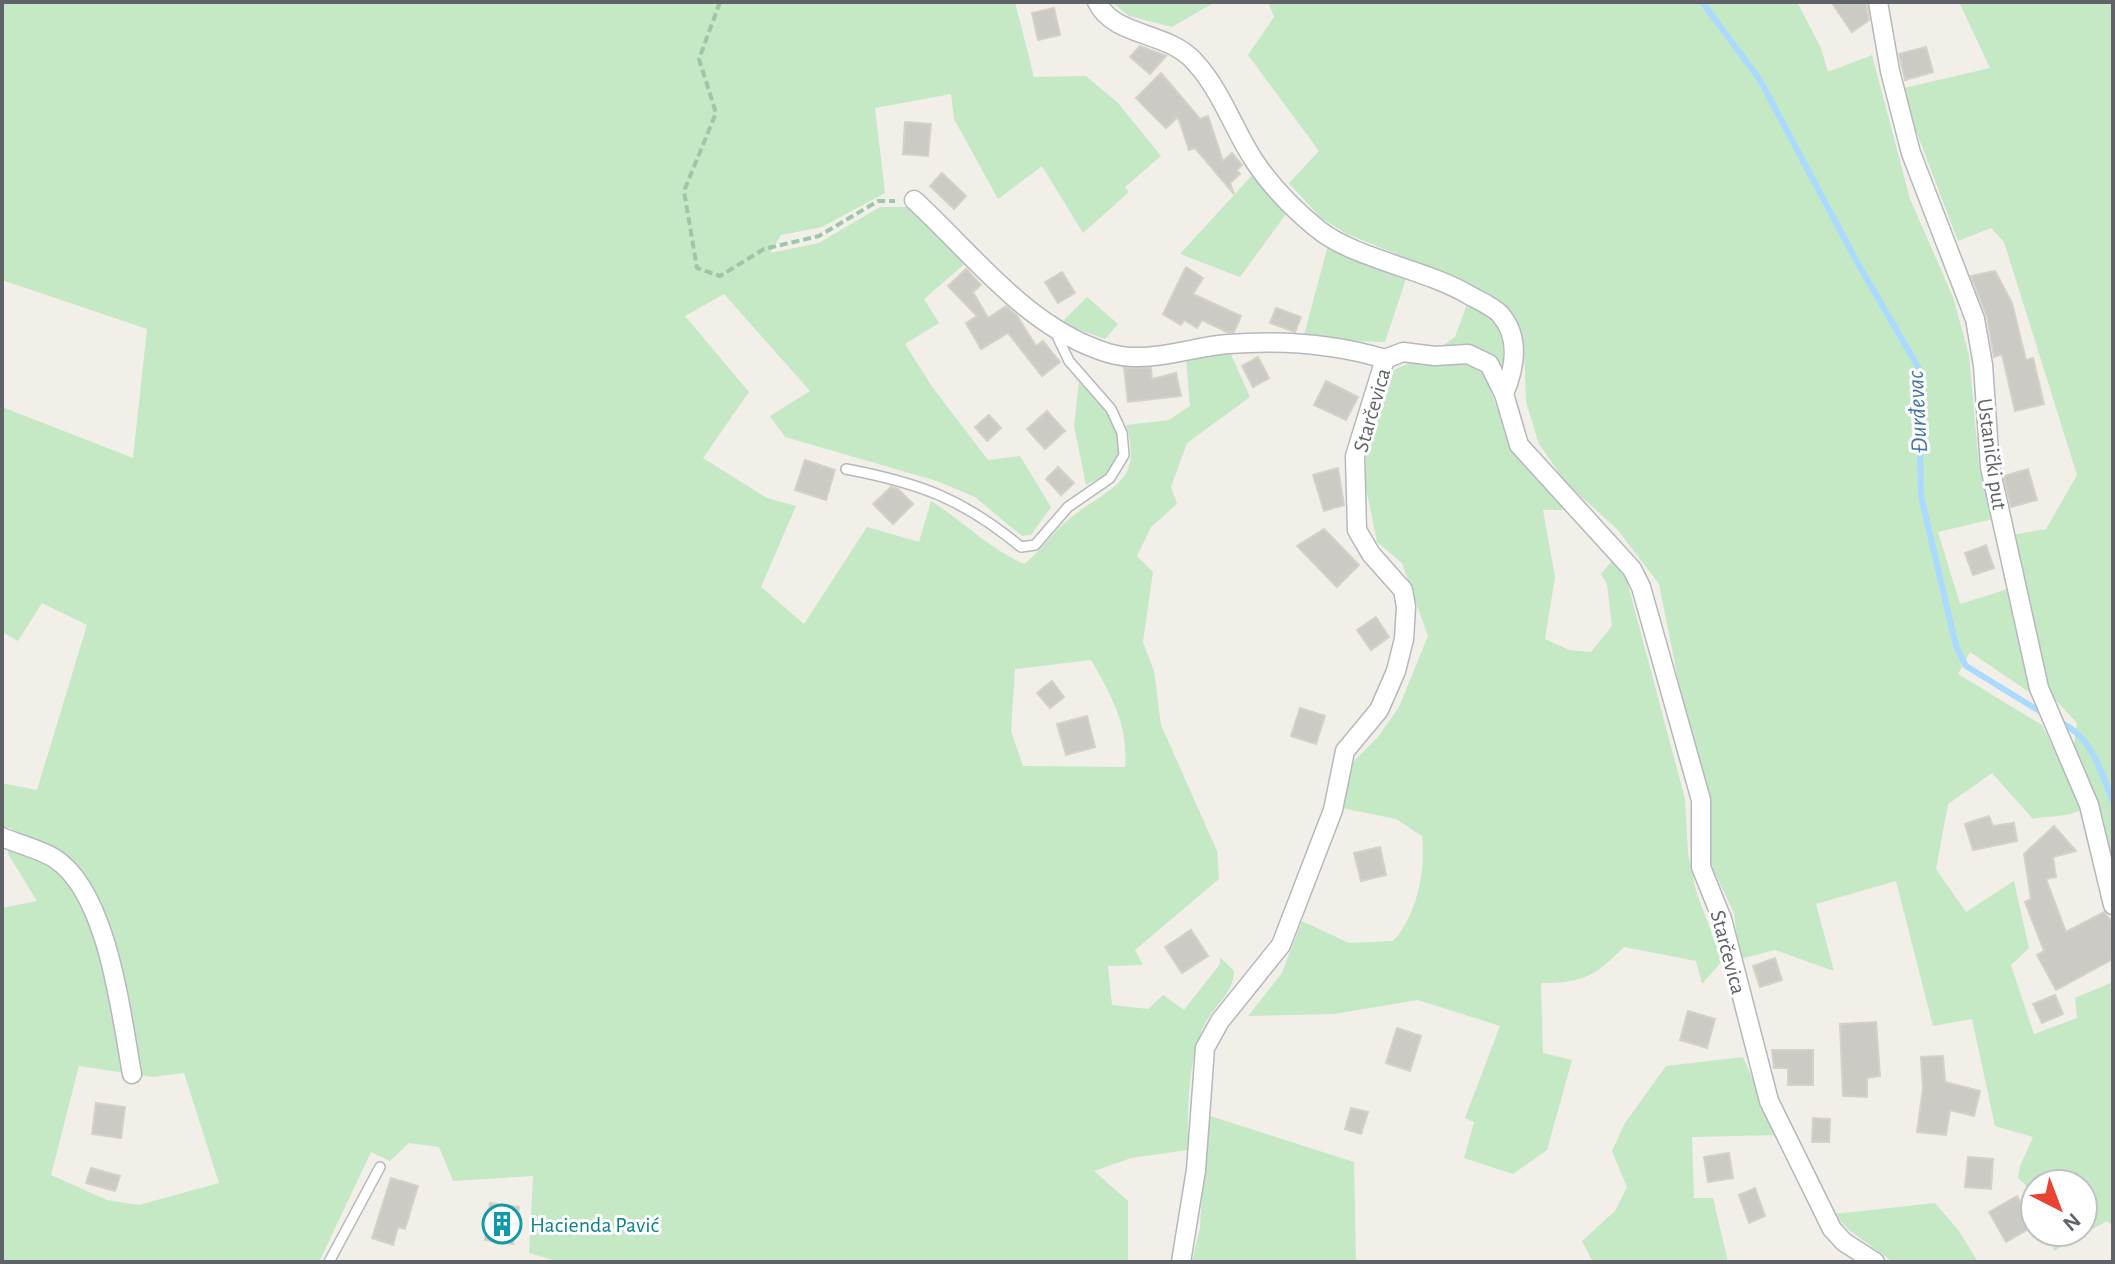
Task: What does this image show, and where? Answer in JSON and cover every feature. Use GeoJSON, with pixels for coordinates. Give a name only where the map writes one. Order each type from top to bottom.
{"type":"FeatureCollection","features":[{"type":"Feature","properties":{"kind":"street"},"geometry":{"type":"LineString","coordinates":[[1097,2],[1104,15],[1115,23],[1172,42],[1193,60],[1220,98],[1258,167],[1321,232],[1348,246],[1435,276],[1494,309],[1508,326],[1515,346],[1512,375],[1504,394]]}},
{"type":"Feature","properties":{"kind":"street","name":"Ustanički put"},"geometry":{"type":"LineString","coordinates":[[1878,2],[1890,71],[1911,153],[1975,319],[1983,365],[1990,467],[2039,688],[2089,805],[2113,905]]}},
{"type":"Feature","properties":{"kind":"street"},"geometry":{"type":"LineString","coordinates":[[914,200],[1017,302],[1061,332],[1092,347],[1129,357],[1228,344],[1275,344],[1358,351],[1385,359]]}},
{"type":"Feature","properties":{"kind":"street","name":"Starčevica"},"geometry":{"type":"LineString","coordinates":[[1181,1262],[1196,1170],[1205,1048],[1220,1021],[1281,945],[1333,810],[1345,751],[1379,710],[1396,671],[1404,639],[1406,607],[1403,590],[1371,554],[1357,530],[1355,456],[1385,359],[1403,352],[1476,356],[1494,370],[1519,445],[1550,482],[1621,554],[1641,587],[1701,800],[1701,867],[1722,919],[1769,1101],[1832,1229],[1844,1242],[1875,1262]]}},
{"type":"Feature","properties":{"kind":"street"},"geometry":{"type":"LineString","coordinates":[[2,837],[54,858],[84,886],[114,973],[132,1074]]}},
{"type":"Feature","properties":{"kind":"lane"},"geometry":{"type":"LineString","coordinates":[[846,469],[926,487],[970,508],[1021,547],[1035,545],[1068,507],[1110,478],[1124,455],[1122,433],[1111,409],[1065,355],[1058,338],[1061,332]]}},
{"type":"Feature","properties":{"kind":"lane"},"geometry":{"type":"LineString","coordinates":[[329,1262],[380,1167]]}},
{"type":"Feature","properties":{"kind":"path"},"geometry":{"type":"LineString","coordinates":[[720,2],[699,59],[716,113],[684,191],[697,268],[720,276],[764,249],[819,236],[878,201],[914,200]]}},
{"type":"Feature","properties":{"kind":"green space"},"geometry":{"type":"Polygon","coordinates":[[[2,2],[1015,2],[1034,77],[1086,76],[1118,103],[1161,156],[1125,187],[1129,192],[1083,233],[1042,166],[998,199],[954,119],[951,94],[875,108],[885,193],[822,227],[781,235],[770,253],[819,243],[880,207],[913,207],[967,262],[924,299],[939,323],[905,344],[933,388],[988,460],[1020,456],[1051,507],[1031,535],[1022,536],[975,497],[937,481],[785,437],[770,416],[810,391],[724,294],[685,316],[749,392],[703,458],[767,498],[796,506],[761,587],[804,624],[867,527],[919,542],[931,501],[999,550],[1024,564],[1062,525],[1119,483],[1130,461],[1131,445],[1126,425],[1169,420],[1190,406],[1186,358],[1229,350],[1250,397],[1187,443],[1171,487],[1177,504],[1151,527],[1137,556],[1153,572],[1143,642],[1154,671],[1161,725],[1217,851],[1219,879],[1135,950],[1143,965],[1108,966],[1112,1005],[1148,1009],[1163,995],[1184,1010],[1220,964],[1220,957],[1234,971],[1231,987],[1202,1030],[1193,1059],[1188,1150],[1131,1158],[1094,1171],[1128,1201],[1128,1262],[560,1262],[529,1253],[533,1176],[453,1181],[439,1147],[409,1143],[390,1161],[371,1152],[319,1262],[2,1262],[2,908],[37,901],[8,854],[13,829],[2,826],[2,783],[37,790],[87,625],[42,603],[18,641],[2,632],[2,407],[133,458],[147,329],[2,280],[2,2]],[[1091,660],[1015,669],[1011,731],[1023,766],[1125,767],[1126,752],[1121,725],[1112,698],[1091,660]],[[79,1066],[51,1175],[107,1200],[139,1205],[219,1183],[184,1073],[152,1077],[79,1066]]]}},
{"type":"Feature","properties":{"kind":"green space"},"geometry":{"type":"Polygon","coordinates":[[[1112,2],[1215,2],[1172,27],[1129,16],[1112,2]]]}},
{"type":"Feature","properties":{"kind":"green space"},"geometry":{"type":"Polygon","coordinates":[[[1268,2],[1797,2],[1821,48],[1828,72],[1872,55],[1910,199],[1953,297],[1969,355],[1979,466],[1993,519],[1938,532],[1960,604],[2011,588],[2032,694],[1970,652],[1958,674],[2042,725],[2083,809],[2033,819],[1992,773],[1948,804],[1936,869],[1966,912],[2014,881],[2029,948],[2011,965],[2034,1034],[2077,1018],[2075,998],[2113,982],[2113,1226],[2107,1221],[2099,1226],[2099,1168],[2020,1168],[2033,1137],[1995,1126],[1972,1019],[1933,1026],[1896,881],[1816,904],[1834,971],[1775,950],[1740,959],[1734,913],[1710,863],[1711,802],[1681,694],[1659,584],[1617,529],[1566,483],[1539,444],[1526,402],[1524,346],[1509,314],[1462,281],[1347,234],[1321,218],[1289,183],[1319,151],[1248,55],[1274,17],[1268,2]]]}},
{"type":"Feature","properties":{"kind":"green space"},"geometry":{"type":"Polygon","coordinates":[[[1959,2],[2113,2],[2113,868],[2102,814],[2074,744],[2077,723],[2049,693],[2012,535],[2046,529],[2077,475],[2004,242],[1991,228],[1958,241],[1900,89],[1990,68],[1959,2]]]}},
{"type":"Feature","properties":{"kind":"green space"},"geometry":{"type":"Polygon","coordinates":[[[1255,172],[1289,210],[1240,277],[1180,254],[1255,172]]]}},
{"type":"Feature","properties":{"kind":"green space"},"geometry":{"type":"Polygon","coordinates":[[[1328,245],[1406,279],[1385,342],[1303,339],[1328,245]]]}},
{"type":"Feature","properties":{"kind":"green space"},"geometry":{"type":"Polygon","coordinates":[[[1087,297],[1118,324],[1105,339],[1061,323],[1087,297]]]}},
{"type":"Feature","properties":{"kind":"green space"},"geometry":{"type":"Polygon","coordinates":[[[1467,304],[1491,320],[1502,334],[1505,363],[1500,365],[1478,349],[1441,347],[1455,337],[1467,304]]]}},
{"type":"Feature","properties":{"kind":"green space"},"geometry":{"type":"Polygon","coordinates":[[[1409,363],[1469,363],[1485,375],[1510,443],[1568,510],[1543,510],[1555,577],[1545,639],[1569,650],[1591,652],[1612,626],[1607,584],[1601,574],[1614,558],[1627,581],[1685,799],[1688,853],[1696,891],[1722,961],[1702,984],[1696,961],[1624,947],[1605,965],[1587,976],[1541,983],[1543,1053],[1572,1060],[1547,1150],[1513,1174],[1464,1158],[1474,1122],[1465,1118],[1500,1026],[1418,1000],[1334,1014],[1248,1016],[1282,973],[1302,921],[1349,943],[1393,941],[1408,919],[1418,892],[1423,863],[1422,836],[1396,819],[1342,808],[1347,768],[1378,737],[1399,707],[1428,636],[1402,563],[1377,542],[1365,483],[1366,453],[1392,371],[1409,363]]]}},
{"type":"Feature","properties":{"kind":"green space"},"geometry":{"type":"Polygon","coordinates":[[[1079,382],[1110,418],[1120,440],[1115,467],[1086,485],[1074,426],[1079,382]]]}},
{"type":"Feature","properties":{"kind":"green space"},"geometry":{"type":"Polygon","coordinates":[[[1743,1057],[1777,1135],[1692,1137],[1694,1198],[1713,1198],[1728,1262],[1593,1262],[1582,1241],[1615,1211],[1627,1187],[1612,1151],[1625,1123],[1666,1066],[1743,1057]]]}},
{"type":"Feature","properties":{"kind":"green space"},"geometry":{"type":"Polygon","coordinates":[[[1207,1115],[1354,1162],[1356,1262],[1192,1262],[1200,1227],[1207,1115]]]}},
{"type":"Feature","properties":{"kind":"green space"},"geometry":{"type":"Polygon","coordinates":[[[1935,1203],[1959,1231],[1978,1262],[1893,1262],[1849,1230],[1834,1214],[1935,1203]]]}},
{"type":"Feature","properties":{"kind":"building"},"geometry":{"type":"Polygon","coordinates":[[[1831,2],[1866,2],[1869,20],[1852,32],[1831,2]]]}},
{"type":"Feature","properties":{"kind":"building"},"geometry":{"type":"Polygon","coordinates":[[[1054,8],[1060,35],[1038,40],[1032,13],[1054,8]]]}},
{"type":"Feature","properties":{"kind":"building"},"geometry":{"type":"Polygon","coordinates":[[[1140,46],[1166,56],[1150,74],[1130,57],[1140,46]]]}},
{"type":"Feature","properties":{"kind":"building"},"geometry":{"type":"Polygon","coordinates":[[[1926,47],[1933,72],[1905,80],[1899,54],[1926,47]]]}},
{"type":"Feature","properties":{"kind":"building"},"geometry":{"type":"Polygon","coordinates":[[[1161,73],[1200,119],[1208,116],[1223,161],[1232,153],[1242,165],[1237,170],[1240,174],[1230,183],[1234,194],[1195,148],[1189,150],[1178,117],[1166,128],[1136,98],[1161,73]]]}},
{"type":"Feature","properties":{"kind":"building"},"geometry":{"type":"Polygon","coordinates":[[[905,122],[931,124],[928,156],[903,154],[905,122]]]}},
{"type":"Feature","properties":{"kind":"building"},"geometry":{"type":"Polygon","coordinates":[[[942,173],[966,196],[954,209],[930,186],[942,173]]]}},
{"type":"Feature","properties":{"kind":"building"},"geometry":{"type":"Polygon","coordinates":[[[1186,267],[1203,278],[1193,294],[1241,316],[1234,332],[1227,332],[1202,320],[1197,328],[1184,320],[1181,325],[1163,314],[1186,267]]]}},
{"type":"Feature","properties":{"kind":"building"},"geometry":{"type":"Polygon","coordinates":[[[966,269],[981,285],[973,292],[988,318],[1006,306],[1017,316],[1036,346],[1043,341],[1060,362],[1042,376],[1008,333],[981,349],[966,323],[977,316],[948,286],[966,269]]]}},
{"type":"Feature","properties":{"kind":"building"},"geometry":{"type":"Polygon","coordinates":[[[1995,271],[2012,303],[2026,360],[2033,358],[2044,404],[2015,411],[2002,354],[1994,357],[1987,317],[1971,276],[1995,271]]]}},
{"type":"Feature","properties":{"kind":"building"},"geometry":{"type":"Polygon","coordinates":[[[1062,272],[1075,293],[1058,303],[1045,282],[1062,272]]]}},
{"type":"Feature","properties":{"kind":"building"},"geometry":{"type":"Polygon","coordinates":[[[1276,308],[1301,317],[1295,332],[1270,323],[1276,308]]]}},
{"type":"Feature","properties":{"kind":"building"},"geometry":{"type":"Polygon","coordinates":[[[1258,357],[1269,378],[1253,387],[1242,366],[1258,357]]]}},
{"type":"Feature","properties":{"kind":"building"},"geometry":{"type":"Polygon","coordinates":[[[1124,368],[1151,368],[1152,379],[1176,373],[1181,396],[1128,402],[1124,368]]]}},
{"type":"Feature","properties":{"kind":"building"},"geometry":{"type":"Polygon","coordinates":[[[1326,381],[1358,397],[1346,420],[1314,405],[1326,381]]]}},
{"type":"Feature","properties":{"kind":"building"},"geometry":{"type":"Polygon","coordinates":[[[1047,411],[1065,431],[1045,449],[1027,429],[1047,411]]]}},
{"type":"Feature","properties":{"kind":"building"},"geometry":{"type":"Polygon","coordinates":[[[989,415],[1001,428],[987,441],[975,427],[989,415]]]}},
{"type":"Feature","properties":{"kind":"building"},"geometry":{"type":"Polygon","coordinates":[[[805,460],[835,470],[826,500],[795,490],[805,460]]]}},
{"type":"Feature","properties":{"kind":"building"},"geometry":{"type":"Polygon","coordinates":[[[1058,467],[1074,483],[1061,495],[1046,479],[1058,467]]]}},
{"type":"Feature","properties":{"kind":"building"},"geometry":{"type":"Polygon","coordinates":[[[1338,468],[1344,505],[1324,511],[1313,475],[1338,468]]]}},
{"type":"Feature","properties":{"kind":"building"},"geometry":{"type":"Polygon","coordinates":[[[2028,469],[2037,500],[2011,507],[2004,476],[2028,469]]]}},
{"type":"Feature","properties":{"kind":"building"},"geometry":{"type":"Polygon","coordinates":[[[891,487],[898,489],[913,504],[893,524],[873,504],[891,487]]]}},
{"type":"Feature","properties":{"kind":"building"},"geometry":{"type":"Polygon","coordinates":[[[1324,529],[1359,565],[1337,587],[1297,546],[1324,529]]]}},
{"type":"Feature","properties":{"kind":"building"},"geometry":{"type":"Polygon","coordinates":[[[1986,545],[1994,568],[1973,575],[1965,553],[1986,545]]]}},
{"type":"Feature","properties":{"kind":"building"},"geometry":{"type":"Polygon","coordinates":[[[1376,617],[1389,637],[1371,650],[1357,630],[1376,617]]]}},
{"type":"Feature","properties":{"kind":"building"},"geometry":{"type":"Polygon","coordinates":[[[1052,681],[1064,697],[1050,708],[1037,693],[1052,681]]]}},
{"type":"Feature","properties":{"kind":"building"},"geometry":{"type":"Polygon","coordinates":[[[1300,708],[1325,716],[1316,744],[1291,736],[1300,708]]]}},
{"type":"Feature","properties":{"kind":"building"},"geometry":{"type":"Polygon","coordinates":[[[1087,716],[1095,747],[1066,755],[1057,724],[1087,716]]]}},
{"type":"Feature","properties":{"kind":"building"},"geometry":{"type":"Polygon","coordinates":[[[1989,816],[1993,826],[2014,823],[2017,841],[1973,850],[1965,824],[1989,816]]]}},
{"type":"Feature","properties":{"kind":"building"},"geometry":{"type":"Polygon","coordinates":[[[2054,826],[2076,851],[2053,857],[2056,877],[2046,879],[2066,932],[2104,912],[2113,923],[2113,959],[2056,990],[2037,955],[2044,951],[2025,902],[2031,899],[2024,854],[2054,826]]]}},
{"type":"Feature","properties":{"kind":"building"},"geometry":{"type":"Polygon","coordinates":[[[1380,847],[1386,875],[1361,881],[1354,853],[1380,847]]]}},
{"type":"Feature","properties":{"kind":"building"},"geometry":{"type":"Polygon","coordinates":[[[1191,930],[1208,956],[1182,973],[1165,947],[1191,930]]]}},
{"type":"Feature","properties":{"kind":"building"},"geometry":{"type":"Polygon","coordinates":[[[1775,958],[1782,980],[1760,987],[1753,966],[1775,958]]]}},
{"type":"Feature","properties":{"kind":"building"},"geometry":{"type":"Polygon","coordinates":[[[2055,995],[2063,1014],[2042,1023],[2033,1004],[2055,995]]]}},
{"type":"Feature","properties":{"kind":"building"},"geometry":{"type":"Polygon","coordinates":[[[1688,1011],[1715,1019],[1707,1048],[1680,1040],[1688,1011]]]}},
{"type":"Feature","properties":{"kind":"building"},"geometry":{"type":"Polygon","coordinates":[[[1876,1022],[1880,1076],[1867,1078],[1867,1097],[1843,1096],[1840,1024],[1876,1022]]]}},
{"type":"Feature","properties":{"kind":"building"},"geometry":{"type":"Polygon","coordinates":[[[1397,1028],[1421,1036],[1410,1071],[1386,1063],[1397,1028]]]}},
{"type":"Feature","properties":{"kind":"building"},"geometry":{"type":"Polygon","coordinates":[[[1772,1050],[1813,1050],[1813,1085],[1788,1085],[1788,1068],[1774,1068],[1772,1050]]]}},
{"type":"Feature","properties":{"kind":"building"},"geometry":{"type":"Polygon","coordinates":[[[1943,1056],[1945,1082],[1980,1091],[1974,1116],[1950,1110],[1946,1135],[1917,1132],[1923,1088],[1921,1057],[1943,1056]]]}},
{"type":"Feature","properties":{"kind":"building"},"geometry":{"type":"Polygon","coordinates":[[[96,1103],[125,1107],[121,1138],[92,1134],[96,1103]]]}},
{"type":"Feature","properties":{"kind":"building"},"geometry":{"type":"Polygon","coordinates":[[[1351,1108],[1368,1112],[1361,1134],[1345,1129],[1351,1108]]]}},
{"type":"Feature","properties":{"kind":"building"},"geometry":{"type":"Polygon","coordinates":[[[1813,1118],[1830,1119],[1829,1142],[1812,1142],[1813,1118]]]}},
{"type":"Feature","properties":{"kind":"building"},"geometry":{"type":"Polygon","coordinates":[[[1729,1153],[1733,1178],[1708,1182],[1704,1157],[1729,1153]]]}},
{"type":"Feature","properties":{"kind":"building"},"geometry":{"type":"Polygon","coordinates":[[[1968,1157],[1993,1159],[1991,1189],[1965,1187],[1968,1157]]]}},
{"type":"Feature","properties":{"kind":"building"},"geometry":{"type":"Polygon","coordinates":[[[91,1168],[120,1176],[115,1191],[86,1183],[91,1168]]]}},
{"type":"Feature","properties":{"kind":"building"},"geometry":{"type":"Polygon","coordinates":[[[391,1178],[418,1186],[405,1229],[398,1227],[393,1245],[372,1238],[391,1178]]]}},
{"type":"Feature","properties":{"kind":"building"},"geometry":{"type":"Polygon","coordinates":[[[1755,1188],[1765,1216],[1749,1223],[1739,1195],[1755,1188]]]}},
{"type":"Feature","properties":{"kind":"building"},"geometry":{"type":"Polygon","coordinates":[[[2017,1196],[2019,1235],[2006,1242],[1989,1212],[2017,1196]]]}},
{"type":"Feature","properties":{"kind":"building","name":"Hacienda Pavić"},"geometry":{"type":"Polygon","coordinates":[[[490,1203],[519,1207],[513,1244],[485,1240],[490,1203]]]}},
{"type":"Feature","properties":{"kind":"waterway","name":"Đurđevac"},"geometry":{"type":"LineString","coordinates":[[1702,2],[1760,80],[1857,262],[1918,367],[1921,496],[1956,646],[1966,666],[2046,715]]}},
{"type":"Feature","properties":{"kind":"waterway","name":"Đurđevac"},"geometry":{"type":"LineString","coordinates":[[2060,722],[2071,728],[2088,746],[2113,802]]}},
{"type":"Feature","properties":{"kind":"place","name":"Hacienda Pavić"},"geometry":{"type":"Point","coordinates":[502,1224]}}]}
